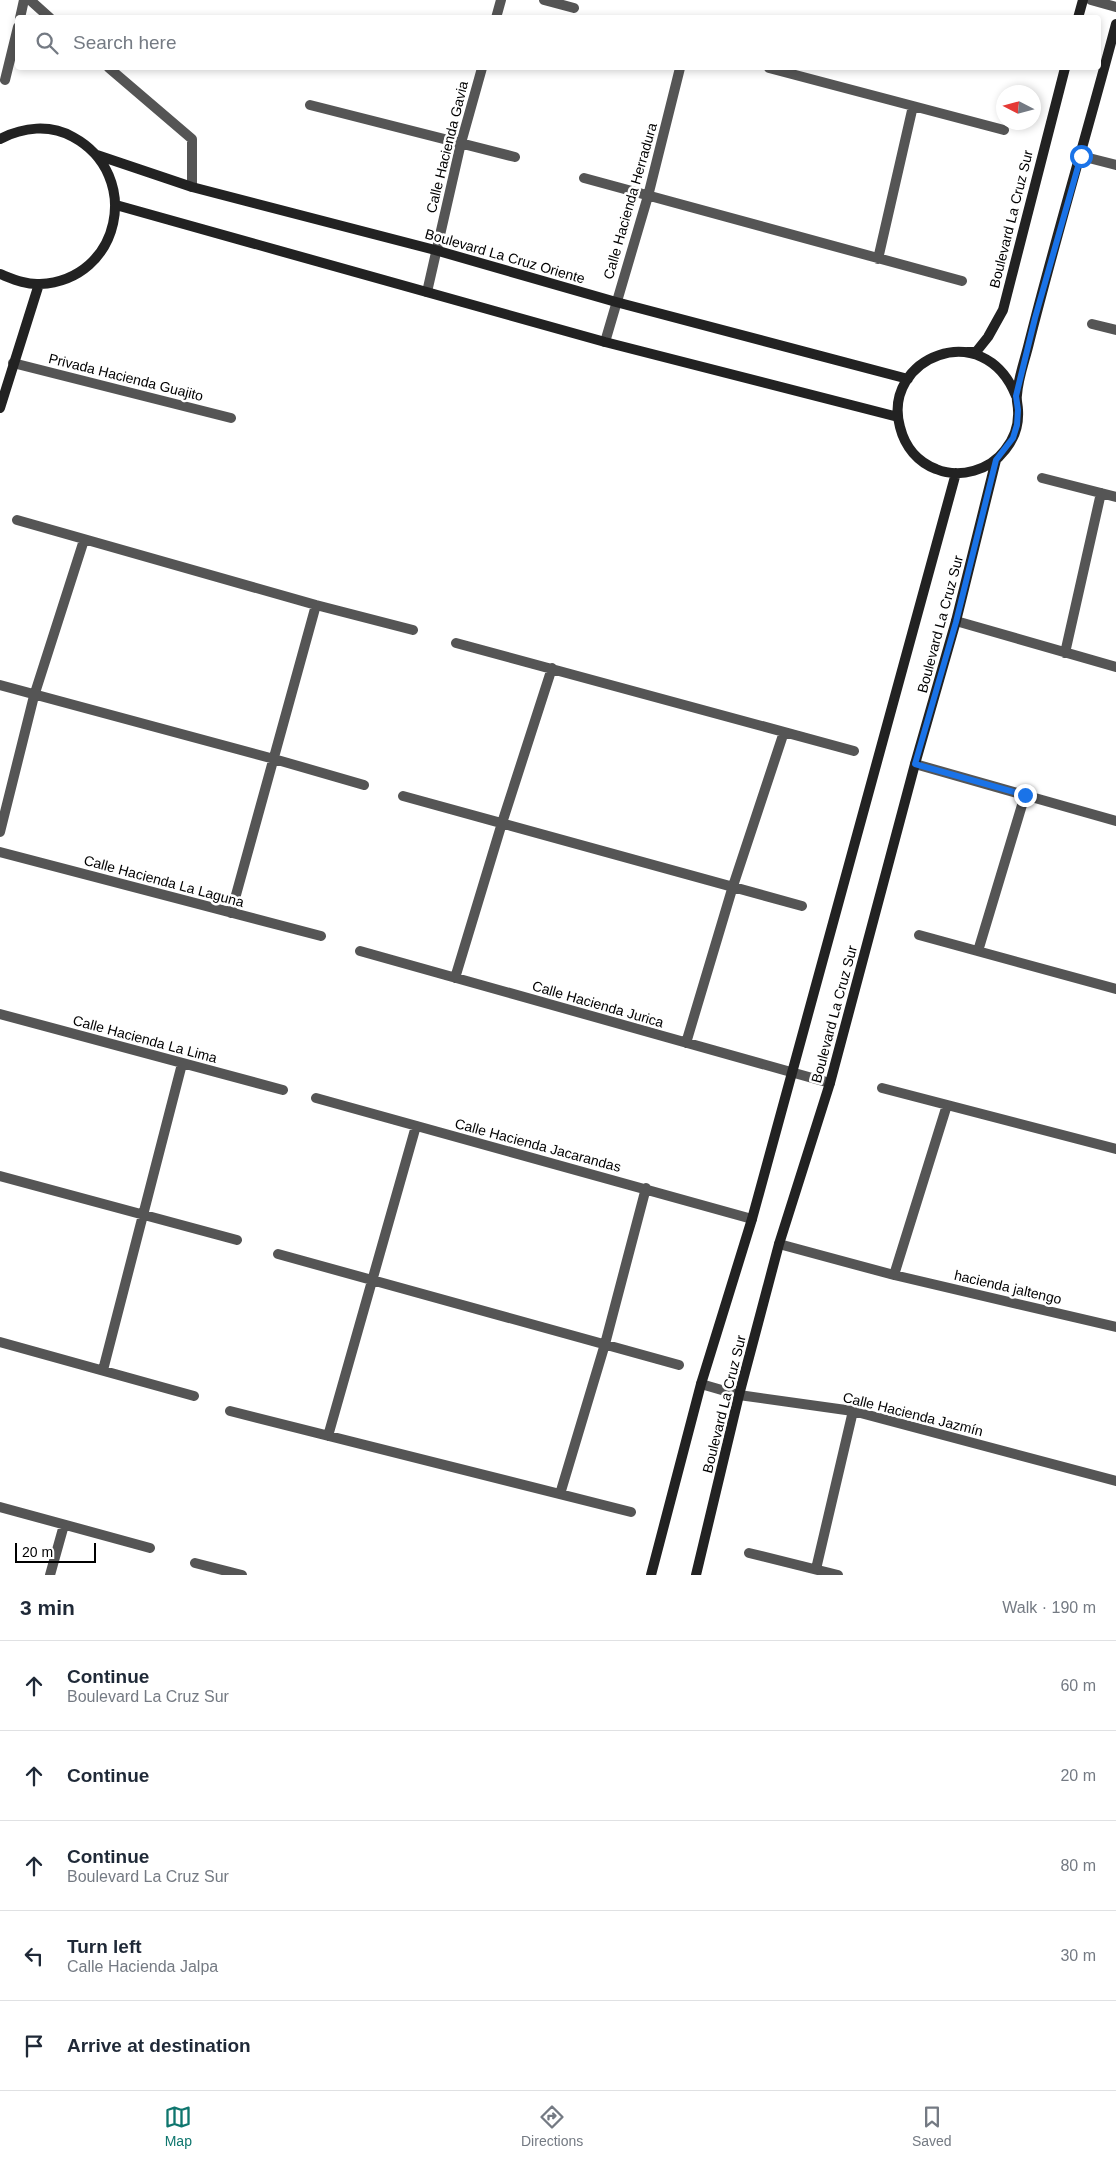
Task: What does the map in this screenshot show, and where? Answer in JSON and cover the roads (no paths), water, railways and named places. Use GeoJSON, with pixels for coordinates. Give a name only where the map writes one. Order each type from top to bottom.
{"type":"FeatureCollection","features":[{"type":"Feature","properties":{"kind":"street"},"geometry":{"type":"LineString","coordinates":[[21,15],[24,0]]}},
{"type":"Feature","properties":{"kind":"street"},"geometry":{"type":"LineString","coordinates":[[30,0],[47,15]]}},
{"type":"Feature","properties":{"kind":"street"},"geometry":{"type":"LineString","coordinates":[[497,15],[501,0]]}},
{"type":"Feature","properties":{"kind":"street"},"geometry":{"type":"LineString","coordinates":[[544,0],[574,8]]}},
{"type":"Feature","properties":{"kind":"street"},"geometry":{"type":"LineString","coordinates":[[1079,15],[1082,0]]}},
{"type":"Feature","properties":{"kind":"street"},"geometry":{"type":"LineString","coordinates":[[1091,0],[1116,7]]}},
{"type":"Feature","properties":{"kind":"street"},"geometry":{"type":"LineString","coordinates":[[1016,396],[1035,318],[1116,24]]}},
{"type":"Feature","properties":{"kind":"street"},"geometry":{"type":"LineString","coordinates":[[5,80],[15,39]]}},
{"type":"Feature","properties":{"kind":"street"},"geometry":{"type":"LineString","coordinates":[[111,70],[192,139],[192,187]]}},
{"type":"Feature","properties":{"kind":"street","name":"Calle Hacienda Gavia"},"geometry":{"type":"LineString","coordinates":[[427,292],[435,250],[461,143],[481,70]]}},
{"type":"Feature","properties":{"kind":"street","name":"Calle Hacienda Herradura"},"geometry":{"type":"LineString","coordinates":[[605,342],[648,196],[680,70]]}},
{"type":"Feature","properties":{"kind":"street"},"geometry":{"type":"LineString","coordinates":[[777,70],[996,128]]}},
{"type":"Feature","properties":{"kind":"street","name":"Boulevard La Cruz Sur"},"geometry":{"type":"LineString","coordinates":[[956,352],[976,352],[988,337],[1003,310],[1064,70]]}},
{"type":"Feature","properties":{"kind":"street"},"geometry":{"type":"LineString","coordinates":[[310,105],[515,157]]}},
{"type":"Feature","properties":{"kind":"street"},"geometry":{"type":"LineString","coordinates":[[878,259],[913,106]]}},
{"type":"Feature","properties":{"kind":"street"},"geometry":{"type":"LineString","coordinates":[[0,139],[12,133],[30,129],[48,129],[67,133],[83,142],[97,155],[111,178],[116,205],[114,222],[100,254],[87,267],[72,276],[56,282],[38,284],[18,282],[0,274]]}},
{"type":"Feature","properties":{"kind":"street","name":"Boulevard La Cruz Oriente"},"geometry":{"type":"LineString","coordinates":[[97,155],[192,187],[435,250],[616,302],[908,379]]}},
{"type":"Feature","properties":{"kind":"street"},"geometry":{"type":"LineString","coordinates":[[1081,156],[1116,165]]}},
{"type":"Feature","properties":{"kind":"street"},"geometry":{"type":"LineString","coordinates":[[584,178],[962,282]]}},
{"type":"Feature","properties":{"kind":"street"},"geometry":{"type":"LineString","coordinates":[[116,205],[605,342],[898,417]]}},
{"type":"Feature","properties":{"kind":"street"},"geometry":{"type":"LineString","coordinates":[[0,408],[38,284]]}},
{"type":"Feature","properties":{"kind":"street"},"geometry":{"type":"LineString","coordinates":[[1092,324],[1116,330]]}},
{"type":"Feature","properties":{"kind":"street"},"geometry":{"type":"LineString","coordinates":[[956,352],[982,357],[1004,373],[1016,396],[1018,410],[1017,425],[1013,438],[996,460],[970,472],[956,473],[942,471],[929,466],[918,458],[903,438],[898,417],[899,400],[908,379],[919,366],[930,359],[956,352]]}},
{"type":"Feature","properties":{"kind":"street","name":"Privada Hacienda Guajito"},"geometry":{"type":"LineString","coordinates":[[13,363],[232,418]]}},
{"type":"Feature","properties":{"kind":"street","name":"Boulevard La Cruz Sur"},"geometry":{"type":"LineString","coordinates":[[696,1575],[739,1395],[779,1244],[830,1083],[915,764],[956,622],[996,460]]}},
{"type":"Feature","properties":{"kind":"street","name":"Boulevard La Cruz Sur"},"geometry":{"type":"LineString","coordinates":[[651,1575],[702,1384],[752,1219],[793,1073],[956,473]]}},
{"type":"Feature","properties":{"kind":"street"},"geometry":{"type":"LineString","coordinates":[[1042,478],[1116,497]]}},
{"type":"Feature","properties":{"kind":"street"},"geometry":{"type":"LineString","coordinates":[[1066,653],[1101,493]]}},
{"type":"Feature","properties":{"kind":"street"},"geometry":{"type":"LineString","coordinates":[[17,520],[316,605],[412,630]]}},
{"type":"Feature","properties":{"kind":"street"},"geometry":{"type":"LineString","coordinates":[[0,832],[34,696],[84,540]]}},
{"type":"Feature","properties":{"kind":"street"},"geometry":{"type":"LineString","coordinates":[[231,913],[316,605]]}},
{"type":"Feature","properties":{"kind":"street"},"geometry":{"type":"LineString","coordinates":[[956,622],[1116,667]]}},
{"type":"Feature","properties":{"kind":"street"},"geometry":{"type":"LineString","coordinates":[[456,643],[854,751]]}},
{"type":"Feature","properties":{"kind":"street"},"geometry":{"type":"LineString","coordinates":[[455,978],[552,668]]}},
{"type":"Feature","properties":{"kind":"street"},"geometry":{"type":"LineString","coordinates":[[0,686],[364,785]]}},
{"type":"Feature","properties":{"kind":"street"},"geometry":{"type":"LineString","coordinates":[[686,1043],[733,886],[784,732]]}},
{"type":"Feature","properties":{"kind":"street"},"geometry":{"type":"LineString","coordinates":[[915,764],[1116,820]]}},
{"type":"Feature","properties":{"kind":"street"},"geometry":{"type":"LineString","coordinates":[[978,951],[1025,795]]}},
{"type":"Feature","properties":{"kind":"street"},"geometry":{"type":"LineString","coordinates":[[403,796],[802,906]]}},
{"type":"Feature","properties":{"kind":"street","name":"Calle Hacienda La Laguna"},"geometry":{"type":"LineString","coordinates":[[0,852],[321,936]]}},
{"type":"Feature","properties":{"kind":"street"},"geometry":{"type":"LineString","coordinates":[[919,936],[1116,989]]}},
{"type":"Feature","properties":{"kind":"street","name":"Calle Hacienda Jurica"},"geometry":{"type":"LineString","coordinates":[[360,951],[830,1083]]}},
{"type":"Feature","properties":{"kind":"street","name":"Calle Hacienda La Lima"},"geometry":{"type":"LineString","coordinates":[[0,1014],[283,1090]]}},
{"type":"Feature","properties":{"kind":"street"},"geometry":{"type":"LineString","coordinates":[[103,1370],[182,1064]]}},
{"type":"Feature","properties":{"kind":"street"},"geometry":{"type":"LineString","coordinates":[[882,1088],[1116,1149]]}},
{"type":"Feature","properties":{"kind":"street","name":"Calle Hacienda Jacarandas"},"geometry":{"type":"LineString","coordinates":[[316,1098],[646,1188],[752,1219]]}},
{"type":"Feature","properties":{"kind":"street"},"geometry":{"type":"LineString","coordinates":[[894,1275],[947,1105]]}},
{"type":"Feature","properties":{"kind":"street"},"geometry":{"type":"LineString","coordinates":[[328,1436],[416,1126]]}},
{"type":"Feature","properties":{"kind":"street"},"geometry":{"type":"LineString","coordinates":[[0,1176],[236,1240]]}},
{"type":"Feature","properties":{"kind":"street"},"geometry":{"type":"LineString","coordinates":[[560,1494],[605,1344],[646,1188]]}},
{"type":"Feature","properties":{"kind":"street","name":"hacienda jaltengo"},"geometry":{"type":"LineString","coordinates":[[779,1244],[894,1275],[1116,1327]]}},
{"type":"Feature","properties":{"kind":"street"},"geometry":{"type":"LineString","coordinates":[[278,1254],[680,1365]]}},
{"type":"Feature","properties":{"kind":"street"},"geometry":{"type":"LineString","coordinates":[[0,1342],[194,1396]]}},
{"type":"Feature","properties":{"kind":"street","name":"Calle Hacienda Jazmín"},"geometry":{"type":"LineString","coordinates":[[702,1384],[739,1395],[854,1412],[1116,1481]]}},
{"type":"Feature","properties":{"kind":"street"},"geometry":{"type":"LineString","coordinates":[[230,1411],[631,1512]]}},
{"type":"Feature","properties":{"kind":"street"},"geometry":{"type":"LineString","coordinates":[[816,1569],[854,1412]]}},
{"type":"Feature","properties":{"kind":"street"},"geometry":{"type":"LineString","coordinates":[[0,1507],[150,1548]]}},
{"type":"Feature","properties":{"kind":"street"},"geometry":{"type":"LineString","coordinates":[[50,1575],[64,1525]]}},
{"type":"Feature","properties":{"kind":"street"},"geometry":{"type":"LineString","coordinates":[[749,1553],[838,1575]]}},
{"type":"Feature","properties":{"kind":"street"},"geometry":{"type":"LineString","coordinates":[[195,1563],[242,1575]]}}]}
